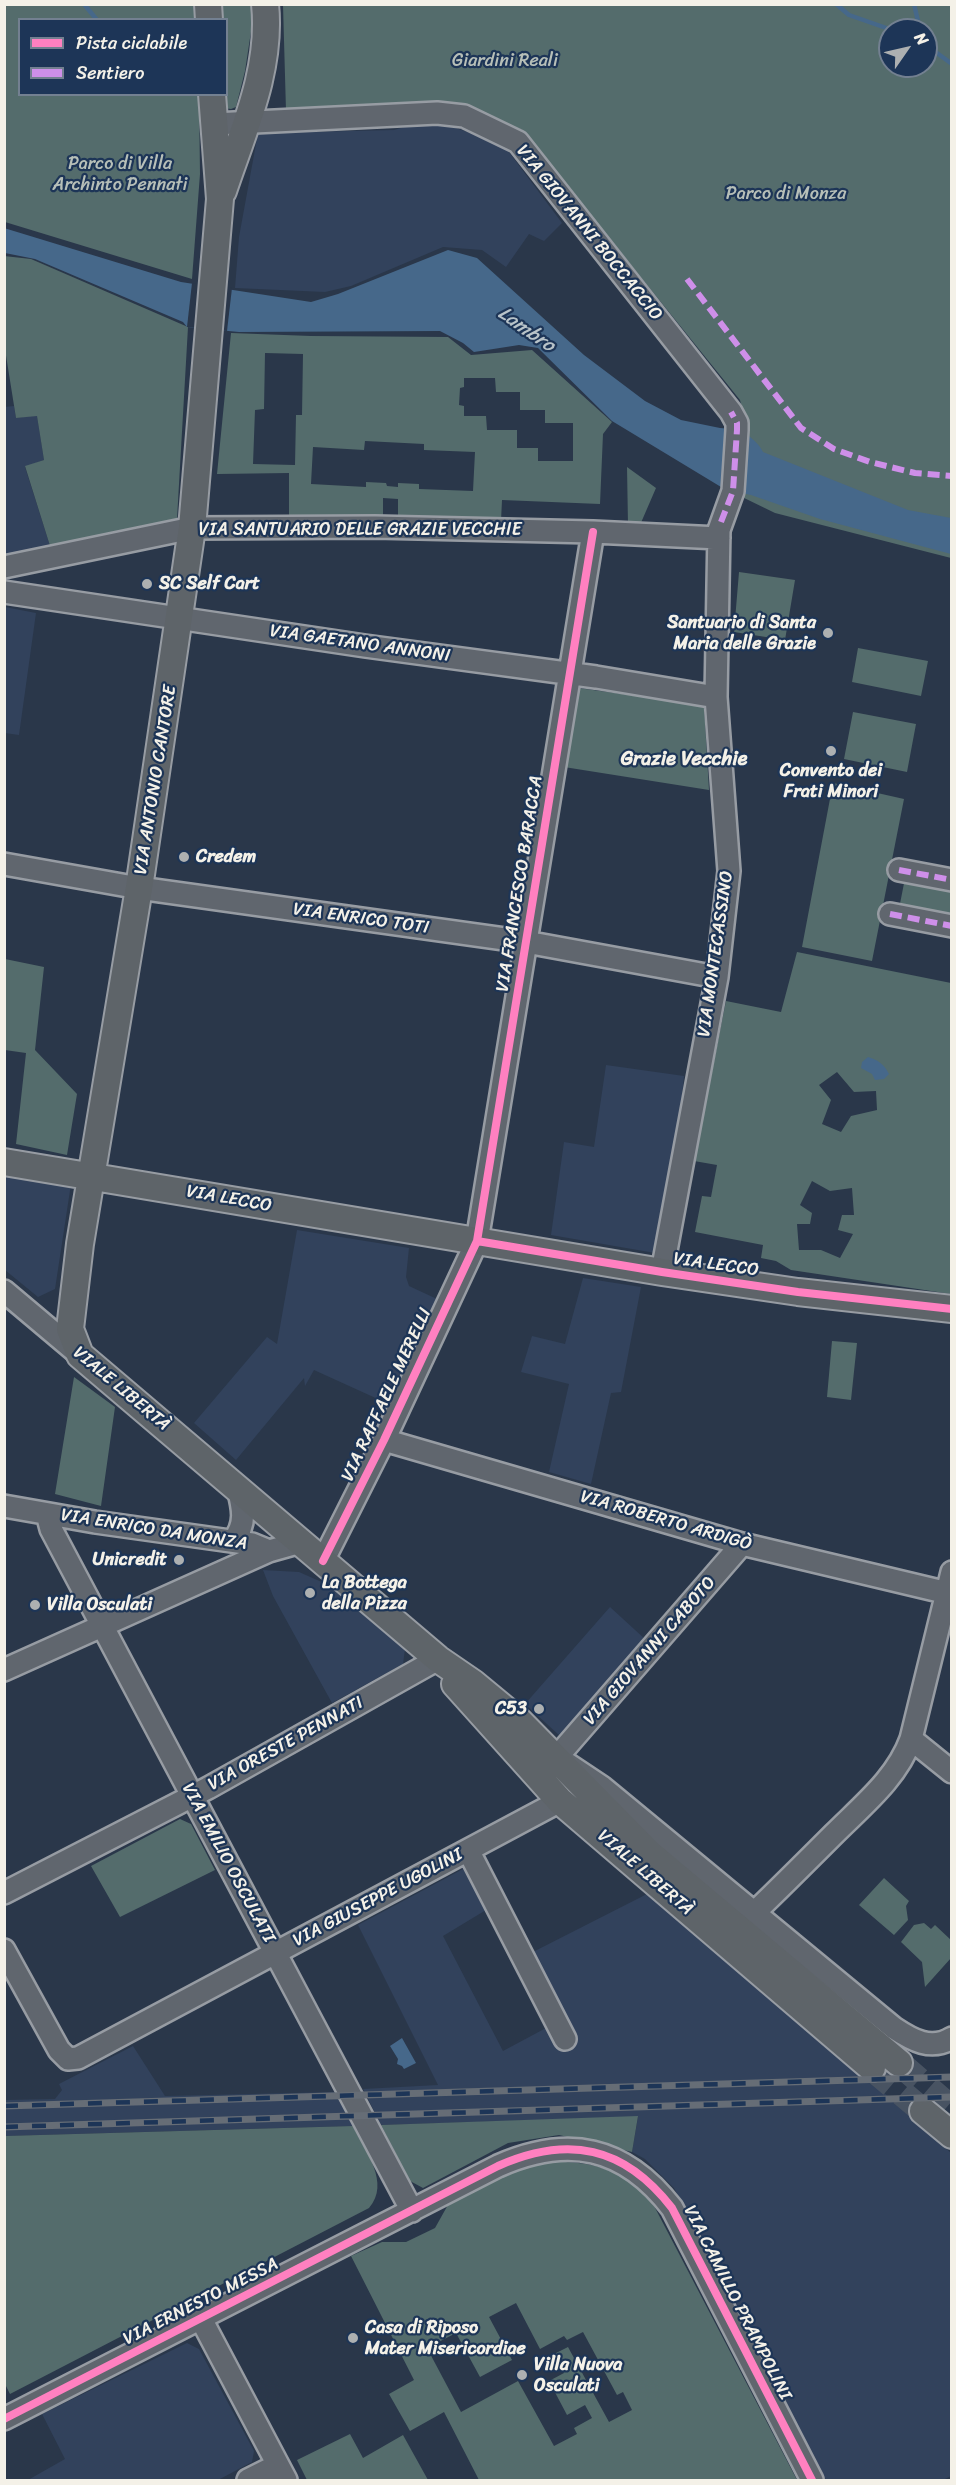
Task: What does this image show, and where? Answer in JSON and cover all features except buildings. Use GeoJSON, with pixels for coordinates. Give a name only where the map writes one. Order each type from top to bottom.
{"type":"FeatureCollection","features":[{"type":"Feature","properties":{"kind":"main road"},"geometry":{"type":"LineString","coordinates":[[220,200],[248,122],[260,77],[266,17],[265,4]]}},
{"type":"Feature","properties":{"kind":"main road"},"geometry":{"type":"LineString","coordinates":[[212,96],[220,200]]}},
{"type":"Feature","properties":{"kind":"main road","name":"VIA ANTONIO CANTORE"},"geometry":{"type":"LineString","coordinates":[[80,1355],[71,1335],[70,1316],[180,618],[192,528],[220,200]]}},
{"type":"Feature","properties":{"kind":"main road","name":"VIA LECCO"},"geometry":{"type":"LineString","coordinates":[[4,1161],[662,1272],[798,1292],[951,1309]]}},
{"type":"Feature","properties":{"kind":"main road","name":"VIALE LIBERTÀ"},"geometry":{"type":"LineString","coordinates":[[80,1355],[438,1659],[473,1683],[557,1757],[650,1854],[899,2063]]}},
{"type":"Feature","properties":{"kind":"main road","name":"VIALE LIBERTÀ"},"geometry":{"type":"LineString","coordinates":[[438,1659],[463,1694],[560,1801],[872,2068]]}},
{"type":"Feature","properties":{"kind":"main road"},"geometry":{"type":"LineString","coordinates":[[923,2111],[951,2135]]}},
{"type":"Feature","properties":{"kind":"street","name":"VIA GIOVANNI BOCCACCIO"},"geometry":{"type":"LineString","coordinates":[[214,124],[437,113],[464,116],[518,142],[734,421]]}},
{"type":"Feature","properties":{"kind":"street","name":"VIA MONTECASSINO"},"geometry":{"type":"LineString","coordinates":[[662,1272],[717,977],[729,871],[716,697],[720,530],[732,491],[734,421]]}},
{"type":"Feature","properties":{"kind":"street","name":"VIA SANTUARIO DELLE GRAZIE VECCHIE"},"geometry":{"type":"LineString","coordinates":[[4,567],[192,528],[375,527],[593,532],[720,530]]}},
{"type":"Feature","properties":{"kind":"street","name":"VIA FRANCESCO BARACCA"},"geometry":{"type":"LineString","coordinates":[[477,1241],[593,532]]}},
{"type":"Feature","properties":{"kind":"street","name":"VIA GAETANO ANNONI"},"geometry":{"type":"LineString","coordinates":[[4,592],[716,697]]}},
{"type":"Feature","properties":{"kind":"street","name":"VIA ENRICO TOTI"},"geometry":{"type":"LineString","coordinates":[[4,864],[139,888],[526,942],[717,977]]}},
{"type":"Feature","properties":{"kind":"street"},"geometry":{"type":"LineString","coordinates":[[899,870],[951,880]]}},
{"type":"Feature","properties":{"kind":"street"},"geometry":{"type":"LineString","coordinates":[[890,914],[951,926]]}},
{"type":"Feature","properties":{"kind":"street","name":"VIA RAFFAELE MERELLI"},"geometry":{"type":"LineString","coordinates":[[323,1561],[384,1440],[477,1241]]}},
{"type":"Feature","properties":{"kind":"street","name":"VIALE LIBERTÀ"},"geometry":{"type":"LineString","coordinates":[[4,1290],[80,1355]]}},
{"type":"Feature","properties":{"kind":"street","name":"VIA ROBERTO ARDIGÒ"},"geometry":{"type":"LineString","coordinates":[[384,1440],[742,1544],[949,1594]]}},
{"type":"Feature","properties":{"kind":"street"},"geometry":{"type":"LineString","coordinates":[[233,1541],[242,1531],[243,1519],[238,1488]]}},
{"type":"Feature","properties":{"kind":"street","name":"VIA ENRICO DA MONZA"},"geometry":{"type":"LineString","coordinates":[[4,1506],[252,1544],[269,1551],[301,1542]]}},
{"type":"Feature","properties":{"kind":"street","name":"VIA EMILIO OSCULATI"},"geometry":{"type":"LineString","coordinates":[[47,1514],[51,1529],[102,1627],[412,2211]]}},
{"type":"Feature","properties":{"kind":"street","name":"VIA GIOVANNI CABOTO"},"geometry":{"type":"LineString","coordinates":[[557,1757],[742,1544]]}},
{"type":"Feature","properties":{"kind":"street"},"geometry":{"type":"LineString","coordinates":[[4,1670],[269,1551]]}},
{"type":"Feature","properties":{"kind":"street"},"geometry":{"type":"LineString","coordinates":[[754,1912],[890,1777],[904,1757],[911,1739],[949,1594],[951,1572]]}},
{"type":"Feature","properties":{"kind":"street","name":"VIA ORESTE PENNATI"},"geometry":{"type":"LineString","coordinates":[[4,1893],[191,1796],[438,1659]]}},
{"type":"Feature","properties":{"kind":"street"},"geometry":{"type":"LineString","coordinates":[[911,1739],[951,1772]]}},
{"type":"Feature","properties":{"kind":"street","name":"VIALE LIBERTÀ"},"geometry":{"type":"LineString","coordinates":[[557,1757],[602,1787],[894,2028],[917,2042],[927,2044],[936,2045],[951,2038]]}},
{"type":"Feature","properties":{"kind":"street","name":"VIA GIUSEPPE UGOLINI"},"geometry":{"type":"LineString","coordinates":[[4,1950],[59,2050],[68,2059],[78,2058],[560,1801]]}},
{"type":"Feature","properties":{"kind":"street"},"geometry":{"type":"LineString","coordinates":[[468,1850],[565,2039]]}},
{"type":"Feature","properties":{"kind":"street","name":"VIA CAMILLO PRAMPOLINI"},"geometry":{"type":"LineString","coordinates":[[412,2211],[498,2166],[540,2151],[562,2149],[594,2153],[620,2161],[638,2171],[658,2190],[672,2208],[812,2481]]}},
{"type":"Feature","properties":{"kind":"street","name":"VIA ERNESTO MESSA"},"geometry":{"type":"LineString","coordinates":[[4,2419],[412,2211]]}},
{"type":"Feature","properties":{"kind":"street"},"geometry":{"type":"LineString","coordinates":[[201,2319],[282,2473],[248,2481]]}},
{"type":"Feature","properties":{"kind":"shaded area"},"geometry":{"type":"Polygon","coordinates":[[[441,123],[503,144],[562,223],[544,241],[529,234],[506,267],[482,250],[443,247],[351,286],[325,292],[235,288],[239,237],[258,133],[394,130],[407,126],[441,123]]]}},
{"type":"Feature","properties":{"kind":"shaded area"},"geometry":{"type":"Polygon","coordinates":[[[14,406],[16,418],[37,415],[44,460],[25,467],[51,549],[5,555],[4,407],[14,406]]]}},
{"type":"Feature","properties":{"kind":"shaded area"},"geometry":{"type":"Polygon","coordinates":[[[5,607],[36,613],[19,735],[5,733],[5,607]]]}},
{"type":"Feature","properties":{"kind":"shaded area"},"geometry":{"type":"Polygon","coordinates":[[[606,1065],[684,1076],[680,1116],[655,1253],[551,1235],[564,1142],[594,1147],[606,1065]]]}},
{"type":"Feature","properties":{"kind":"shaded area"},"geometry":{"type":"Polygon","coordinates":[[[4,1174],[71,1184],[55,1289],[38,1297],[5,1270],[4,1174]]]}},
{"type":"Feature","properties":{"kind":"shaded area"},"geometry":{"type":"Polygon","coordinates":[[[297,1230],[409,1248],[406,1277],[409,1286],[437,1299],[391,1405],[314,1370],[305,1386],[304,1378],[236,1460],[194,1423],[267,1337],[277,1344],[297,1230]]]}},
{"type":"Feature","properties":{"kind":"shaded area"},"geometry":{"type":"Polygon","coordinates":[[[583,1278],[641,1287],[621,1392],[611,1393],[591,1484],[549,1472],[569,1384],[521,1372],[532,1336],[565,1344],[583,1278]]]}},
{"type":"Feature","properties":{"kind":"shaded area"},"geometry":{"type":"Polygon","coordinates":[[[263,1570],[299,1572],[333,1587],[343,1598],[405,1649],[403,1664],[332,1703],[273,1596],[263,1570]]]}},
{"type":"Feature","properties":{"kind":"shaded area"},"geometry":{"type":"Polygon","coordinates":[[[610,1607],[646,1640],[560,1736],[525,1704],[610,1607]]]}},
{"type":"Feature","properties":{"kind":"shaded area"},"geometry":{"type":"Polygon","coordinates":[[[463,1869],[486,1910],[443,1936],[503,2051],[546,2028],[556,2046],[576,2037],[545,1974],[529,1954],[647,1894],[862,2073],[951,2153],[951,2476],[943,2480],[826,2480],[674,2188],[645,2159],[632,2152],[638,2117],[381,2125],[363,2089],[438,2085],[358,1925],[463,1869]]]}},
{"type":"Feature","properties":{"kind":"shaded area"},"geometry":{"type":"Polygon","coordinates":[[[133,2046],[165,2096],[336,2092],[353,2126],[5,2136],[4,2100],[55,2099],[62,2090],[59,2084],[133,2046]]]}},
{"type":"Feature","properties":{"kind":"shaded area"},"geometry":{"type":"Polygon","coordinates":[[[187,2343],[199,2349],[254,2451],[252,2462],[218,2480],[28,2480],[65,2459],[42,2414],[187,2343]]]}},
{"type":"Feature","properties":{"kind":"green space","name":"Parco di Villa Archinto Pennati"},"geometry":{"type":"Polygon","coordinates":[[[5,5],[196,5],[197,18],[18,18],[18,96],[199,96],[200,174],[192,279],[5,222],[5,5]]]}},
{"type":"Feature","properties":{"kind":"green space"},"geometry":{"type":"Polygon","coordinates":[[[216,5],[255,5],[245,71],[236,107],[231,109],[224,108],[221,96],[228,96],[228,18],[217,18],[216,5]]]}},
{"type":"Feature","properties":{"kind":"green space","name":"Parco di Monza"},"geometry":{"type":"Polygon","coordinates":[[[283,5],[951,5],[951,558],[775,513],[740,496],[745,419],[740,400],[522,130],[450,102],[316,112],[286,111],[283,5]]]}},
{"type":"Feature","properties":{"kind":"green space"},"geometry":{"type":"Polygon","coordinates":[[[4,256],[31,259],[188,327],[177,519],[51,549],[25,466],[44,460],[37,416],[16,418],[4,343],[4,256]]]}},
{"type":"Feature","properties":{"kind":"green space"},"geometry":{"type":"Polygon","coordinates":[[[231,333],[448,337],[471,355],[532,350],[612,422],[603,434],[600,504],[502,500],[501,521],[398,517],[398,499],[383,498],[383,516],[289,515],[289,473],[217,474],[231,333]],[[265,353],[264,409],[255,410],[253,464],[295,465],[296,415],[302,415],[303,354],[265,353]],[[464,378],[464,387],[460,388],[459,405],[464,406],[464,416],[486,416],[487,430],[517,430],[517,448],[538,448],[538,461],[573,461],[573,423],[545,423],[545,410],[520,410],[520,392],[496,392],[495,378],[464,378]],[[365,441],[364,450],[313,447],[311,484],[366,487],[366,482],[386,483],[387,486],[398,487],[398,483],[419,484],[419,489],[473,491],[475,452],[424,450],[424,444],[365,441]]]}},
{"type":"Feature","properties":{"kind":"green space"},"geometry":{"type":"Polygon","coordinates":[[[627,467],[656,488],[640,525],[628,525],[627,467]]]}},
{"type":"Feature","properties":{"kind":"green space"},"geometry":{"type":"Polygon","coordinates":[[[739,572],[795,580],[785,640],[734,632],[739,572]]]}},
{"type":"Feature","properties":{"kind":"green space"},"geometry":{"type":"Polygon","coordinates":[[[858,648],[928,661],[921,696],[852,682],[858,648]]]}},
{"type":"Feature","properties":{"kind":"green space"},"geometry":{"type":"Polygon","coordinates":[[[578,688],[704,705],[709,790],[564,767],[578,688]]]}},
{"type":"Feature","properties":{"kind":"green space"},"geometry":{"type":"Polygon","coordinates":[[[853,712],[916,724],[907,772],[844,759],[853,712]]]}},
{"type":"Feature","properties":{"kind":"green space"},"geometry":{"type":"Polygon","coordinates":[[[833,783],[904,799],[872,961],[802,947],[833,783]]]}},
{"type":"Feature","properties":{"kind":"green space"},"geometry":{"type":"Polygon","coordinates":[[[907,868],[951,877],[951,930],[897,919],[907,868]]]}},
{"type":"Feature","properties":{"kind":"green space"},"geometry":{"type":"Polygon","coordinates":[[[797,952],[951,983],[951,1294],[791,1270],[776,1261],[761,1258],[763,1245],[695,1232],[702,1196],[711,1197],[717,1165],[694,1161],[726,1001],[781,1012],[797,952]],[[837,1072],[819,1085],[831,1100],[822,1124],[841,1132],[851,1116],[877,1110],[876,1091],[854,1092],[837,1072]],[[812,1181],[800,1205],[812,1213],[810,1224],[797,1224],[799,1250],[821,1250],[840,1258],[853,1234],[838,1230],[842,1215],[854,1215],[852,1188],[830,1191],[812,1181]]]}},
{"type":"Feature","properties":{"kind":"green space"},"geometry":{"type":"Polygon","coordinates":[[[5,959],[44,967],[35,1050],[77,1094],[67,1155],[16,1144],[26,1053],[5,1050],[5,959]]]}},
{"type":"Feature","properties":{"kind":"green space"},"geometry":{"type":"Polygon","coordinates":[[[832,1341],[857,1343],[851,1400],[827,1397],[832,1341]]]}},
{"type":"Feature","properties":{"kind":"green space"},"geometry":{"type":"Polygon","coordinates":[[[74,1377],[115,1407],[101,1506],[55,1494],[74,1377]]]}},
{"type":"Feature","properties":{"kind":"green space"},"geometry":{"type":"Polygon","coordinates":[[[180,1819],[191,1824],[215,1870],[120,1917],[91,1866],[180,1819]]]}},
{"type":"Feature","properties":{"kind":"green space"},"geometry":{"type":"Polygon","coordinates":[[[884,1878],[909,1901],[906,1906],[908,1920],[894,1935],[859,1905],[884,1878]]]}},
{"type":"Feature","properties":{"kind":"green space"},"geometry":{"type":"Polygon","coordinates":[[[924,1923],[931,1929],[935,1925],[952,1941],[951,1958],[925,1987],[922,1962],[901,1942],[914,1925],[924,1923]]]}},
{"type":"Feature","properties":{"kind":"green space"},"geometry":{"type":"Polygon","coordinates":[[[638,2116],[632,2152],[559,2135],[508,2143],[423,2188],[410,2181],[381,2125],[638,2116]]]}},
{"type":"Feature","properties":{"kind":"green space"},"geometry":{"type":"Polygon","coordinates":[[[353,2126],[369,2156],[377,2178],[375,2198],[369,2208],[10,2394],[4,2382],[5,2136],[353,2126]]]}},
{"type":"Feature","properties":{"kind":"green space"},"geometry":{"type":"Polygon","coordinates":[[[549,2161],[581,2163],[606,2169],[628,2181],[652,2202],[797,2480],[479,2480],[444,2412],[410,2431],[389,2394],[414,2380],[351,2256],[382,2242],[406,2242],[435,2228],[449,2203],[522,2168],[549,2161]],[[516,2303],[489,2317],[512,2360],[480,2377],[456,2333],[427,2348],[461,2412],[518,2381],[554,2446],[577,2434],[574,2428],[592,2418],[585,2405],[567,2415],[549,2381],[564,2373],[554,2354],[568,2347],[609,2422],[632,2410],[623,2392],[617,2395],[583,2332],[567,2340],[564,2336],[540,2349],[516,2303]]]}},
{"type":"Feature","properties":{"kind":"green space"},"geometry":{"type":"Polygon","coordinates":[[[350,2434],[363,2458],[403,2435],[428,2480],[307,2480],[297,2460],[350,2434]]]}},
{"type":"Feature","properties":{"kind":"water","name":"Lambro"},"geometry":{"type":"Polygon","coordinates":[[[4,228],[181,282],[311,302],[338,294],[448,250],[477,258],[584,355],[645,401],[681,420],[744,430],[763,452],[908,510],[951,518],[951,554],[820,519],[751,495],[726,490],[612,421],[538,348],[519,345],[474,352],[463,343],[440,331],[239,332],[187,327],[183,322],[35,259],[5,253],[4,228]]]}},
{"type":"Feature","properties":{"kind":"water"},"geometry":{"type":"Polygon","coordinates":[[[868,1057],[878,1061],[885,1068],[889,1074],[884,1079],[875,1080],[872,1074],[861,1068],[862,1062],[868,1057]]]}},
{"type":"Feature","properties":{"kind":"water"},"geometry":{"type":"Polygon","coordinates":[[[402,2038],[416,2063],[404,2069],[397,2064],[398,2059],[390,2046],[402,2038]]]}},
{"type":"Feature","properties":{"kind":"pier"},"geometry":{"type":"Polygon","coordinates":[[[192,283],[232,288],[227,331],[187,327],[192,283]]]}},
{"type":"Feature","properties":{"kind":"waterway"},"geometry":{"type":"LineString","coordinates":[[84,4],[95,18]]}},
{"type":"Feature","properties":{"kind":"waterway"},"geometry":{"type":"LineString","coordinates":[[836,4],[849,15],[878,25]]}},
{"type":"Feature","properties":{"kind":"waterway"},"geometry":{"type":"LineString","coordinates":[[914,4],[917,18]]}},
{"type":"Feature","properties":{"kind":"waterway"},"geometry":{"type":"LineString","coordinates":[[938,54],[952,64]]}},
{"type":"Feature","properties":{"kind":"tunnel"},"geometry":{"type":"LineString","coordinates":[[899,2063],[952,2109]]}},
{"type":"Feature","properties":{"kind":"tunnel"},"geometry":{"type":"LineString","coordinates":[[872,2068],[923,2111]]}},
{"type":"Feature","properties":{"kind":"railway"},"geometry":{"type":"LineString","coordinates":[[4,2106],[952,2077]]}},
{"type":"Feature","properties":{"kind":"railway"},"geometry":{"type":"LineString","coordinates":[[4,2127],[952,2097]]}},
{"type":"Feature","properties":{"kind":"marked path"},"geometry":{"type":"LineString","coordinates":[[687,279],[801,428],[834,449],[870,462],[915,473],[952,476]]}},
{"type":"Feature","properties":{"kind":"marked path"},"geometry":{"type":"LineString","coordinates":[[721,522],[733,491],[737,423],[731,412]]}},
{"type":"Feature","properties":{"kind":"marked path"},"geometry":{"type":"LineString","coordinates":[[899,870],[952,880]]}},
{"type":"Feature","properties":{"kind":"marked path"},"geometry":{"type":"LineString","coordinates":[[890,914],[952,926]]}},
{"type":"Feature","properties":{"kind":"cycle path"},"geometry":{"type":"LineString","coordinates":[[323,1561],[384,1440],[477,1241],[593,532]]}},
{"type":"Feature","properties":{"kind":"cycle path"},"geometry":{"type":"LineString","coordinates":[[477,1241],[798,1292],[952,1309]]}},
{"type":"Feature","properties":{"kind":"cycle path"},"geometry":{"type":"LineString","coordinates":[[4,2419],[498,2166],[524,2156],[571,2149],[593,2152],[614,2159],[654,2187],[672,2208],[812,2480]]}},
{"type":"Feature","properties":{"kind":"place","name":"SC Self Cart"},"geometry":{"type":"Point","coordinates":[147,584]}},
{"type":"Feature","properties":{"kind":"place","name":"Santuario di Santa Maria delle Grazie"},"geometry":{"type":"Point","coordinates":[828,633]}},
{"type":"Feature","properties":{"kind":"place","name":"Convento dei Frati Minori"},"geometry":{"type":"Point","coordinates":[831,751]}},
{"type":"Feature","properties":{"kind":"place","name":"Credem"},"geometry":{"type":"Point","coordinates":[184,857]}},
{"type":"Feature","properties":{"kind":"place","name":"Unicredit"},"geometry":{"type":"Point","coordinates":[179,1560]}},
{"type":"Feature","properties":{"kind":"place","name":"La Bottega della Pizza"},"geometry":{"type":"Point","coordinates":[310,1593]}},
{"type":"Feature","properties":{"kind":"place","name":"Villa Osculati"},"geometry":{"type":"Point","coordinates":[35,1605]}},
{"type":"Feature","properties":{"kind":"place","name":"C53"},"geometry":{"type":"Point","coordinates":[539,1709]}},
{"type":"Feature","properties":{"kind":"place","name":"Casa di Riposo Mater Misericordiae"},"geometry":{"type":"Point","coordinates":[353,2338]}},
{"type":"Feature","properties":{"kind":"place","name":"Villa Nuova Osculati"},"geometry":{"type":"Point","coordinates":[522,2375]}},
{"type":"Feature","properties":{"kind":"district","name":"Grazie Vecchie"},"geometry":{"type":"Point","coordinates":[684,760]}},
{"type":"Feature","properties":{"kind":"park label","name":"Giardini Reali"},"geometry":{"type":"Point","coordinates":[505,61]}}]}
